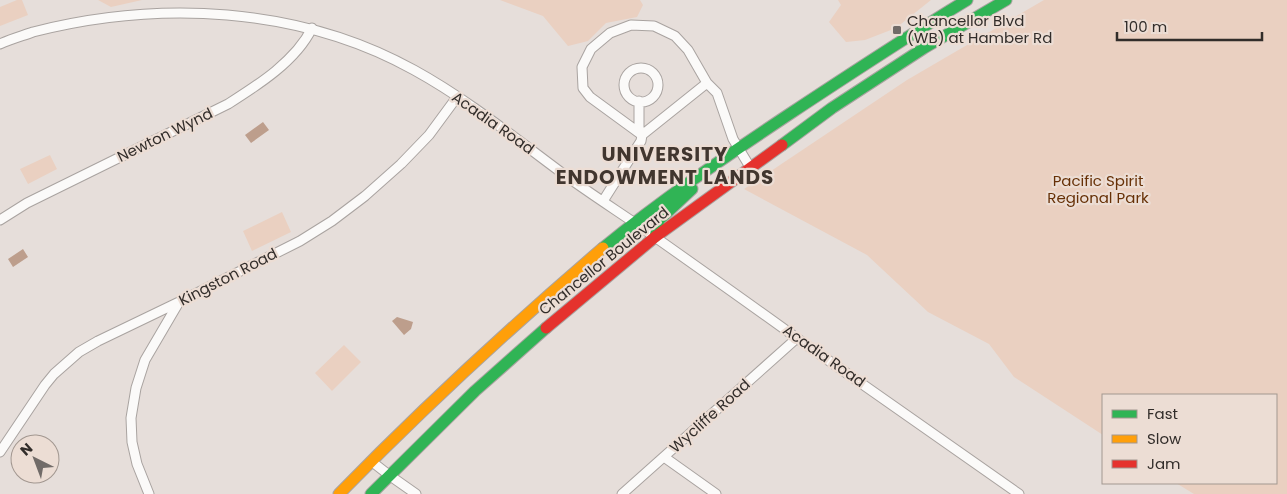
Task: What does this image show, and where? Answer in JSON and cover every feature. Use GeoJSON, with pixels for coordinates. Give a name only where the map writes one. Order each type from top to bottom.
{"type":"FeatureCollection","features":[{"type":"Feature","properties":{"kind":"main road"},"geometry":{"type":"LineString","coordinates":[[945,13],[953,0]]}},
{"type":"Feature","properties":{"kind":"main road","name":"Chancellor Boulevard"},"geometry":{"type":"LineString","coordinates":[[339,494],[371,461],[502,337],[635,223],[739,149],[967,0]]}},
{"type":"Feature","properties":{"kind":"main road","name":"Chancellor Boulevard"},"geometry":{"type":"LineString","coordinates":[[371,494],[475,391],[655,237],[832,108],[993,3],[1006,0]]}},
{"type":"Feature","properties":{"kind":"main road"},"geometry":{"type":"LineString","coordinates":[[655,237],[659,220],[712,168]]}},
{"type":"Feature","properties":{"kind":"street","name":"Acadia Road"},"geometry":{"type":"LineString","coordinates":[[0,44],[75,20],[136,11],[205,10],[286,21],[356,42],[421,74],[457,97],[1018,494]]}},
{"type":"Feature","properties":{"kind":"street"},"geometry":{"type":"LineString","coordinates":[[642,135],[590,97],[583,88],[582,67],[591,49],[610,32],[631,25],[654,26],[675,36],[688,50],[707,83],[717,93],[732,134],[750,167]]}},
{"type":"Feature","properties":{"kind":"street","name":"Newton Wynd"},"geometry":{"type":"LineString","coordinates":[[0,220],[27,204],[228,104],[270,74],[293,54],[306,41],[312,28]]}},
{"type":"Feature","properties":{"kind":"street"},"geometry":{"type":"LineString","coordinates":[[642,135],[707,83]]}},
{"type":"Feature","properties":{"kind":"street","name":"Kingston Road"},"geometry":{"type":"LineString","coordinates":[[0,452],[45,385],[54,374],[79,352],[300,241],[332,221],[365,196],[400,165],[429,135],[457,97]]}},
{"type":"Feature","properties":{"kind":"street"},"geometry":{"type":"LineString","coordinates":[[602,201],[641,141],[639,101]]}},
{"type":"Feature","properties":{"kind":"street"},"geometry":{"type":"LineString","coordinates":[[149,494],[137,464],[132,442],[131,418],[136,388],[145,360],[179,302]]}},
{"type":"Feature","properties":{"kind":"street","name":"Wycliffe Road"},"geometry":{"type":"LineString","coordinates":[[622,494],[798,338]]}},
{"type":"Feature","properties":{"kind":"street"},"geometry":{"type":"LineString","coordinates":[[664,457],[716,494]]}},
{"type":"Feature","properties":{"kind":"street"},"geometry":{"type":"LineString","coordinates":[[371,461],[416,494]]}},
{"type":"Feature","properties":{"kind":"green space"},"geometry":{"type":"Polygon","coordinates":[[[17,0],[22,0],[28,15],[0,26],[0,7],[17,0]]]}},
{"type":"Feature","properties":{"kind":"green space"},"geometry":{"type":"Polygon","coordinates":[[[98,0],[142,0],[111,7],[98,0]]]}},
{"type":"Feature","properties":{"kind":"green space"},"geometry":{"type":"Polygon","coordinates":[[[500,0],[640,0],[643,5],[637,17],[606,23],[588,41],[568,46],[543,16],[500,0]]]}},
{"type":"Feature","properties":{"kind":"green space"},"geometry":{"type":"Polygon","coordinates":[[[838,0],[931,0],[896,28],[865,40],[846,42],[829,22],[841,5],[838,0]]]}},
{"type":"Feature","properties":{"kind":"green space","name":"Pacific Spirit Regional Park"},"geometry":{"type":"Polygon","coordinates":[[[1044,0],[1287,0],[1287,494],[1194,494],[1178,484],[1277,484],[1277,394],[1102,394],[1102,434],[1014,377],[989,344],[928,312],[867,255],[744,189],[907,80],[1044,0]]]}},
{"type":"Feature","properties":{"kind":"green space"},"geometry":{"type":"Polygon","coordinates":[[[50,155],[57,169],[28,184],[20,169],[50,155]]]}},
{"type":"Feature","properties":{"kind":"green space"},"geometry":{"type":"Polygon","coordinates":[[[282,212],[291,232],[252,251],[243,231],[282,212]]]}},
{"type":"Feature","properties":{"kind":"green space"},"geometry":{"type":"Polygon","coordinates":[[[344,345],[361,362],[332,391],[315,373],[344,345]]]}},
{"type":"Feature","properties":{"kind":"shaded area"},"geometry":{"type":"Polygon","coordinates":[[[263,122],[269,130],[251,143],[245,135],[263,122]]]}},
{"type":"Feature","properties":{"kind":"shaded area"},"geometry":{"type":"Polygon","coordinates":[[[23,249],[28,257],[13,267],[8,259],[23,249]]]}},
{"type":"Feature","properties":{"kind":"shaded area"},"geometry":{"type":"Polygon","coordinates":[[[397,317],[413,322],[411,329],[404,335],[392,321],[397,317]]]}},
{"type":"Feature","properties":{"kind":"traffic: fast"},"geometry":{"type":"LineString","coordinates":[[603,248],[670,196],[741,147],[967,0]]}},
{"type":"Feature","properties":{"kind":"traffic: fast"},"geometry":{"type":"LineString","coordinates":[[782,145],[832,108],[924,48],[1006,0]]}},
{"type":"Feature","properties":{"kind":"traffic: fast"},"geometry":{"type":"LineString","coordinates":[[655,237],[659,220],[692,189]]}},
{"type":"Feature","properties":{"kind":"traffic: fast"},"geometry":{"type":"LineString","coordinates":[[371,494],[475,391],[546,328]]}},
{"type":"Feature","properties":{"kind":"traffic: slow"},"geometry":{"type":"LineString","coordinates":[[339,494],[468,368],[603,248]]}},
{"type":"Feature","properties":{"kind":"traffic: jam"},"geometry":{"type":"LineString","coordinates":[[546,328],[655,237],[782,145]]}},
{"type":"Feature","properties":{"kind":"place","name":"Chancellor Blvd (WB) at Hamber Rd"},"geometry":{"type":"Point","coordinates":[897,30]}},
{"type":"Feature","properties":{"kind":"district","name":"UNIVERSITY ENDOWMENT LANDS"},"geometry":{"type":"Point","coordinates":[665,166]}}]}
